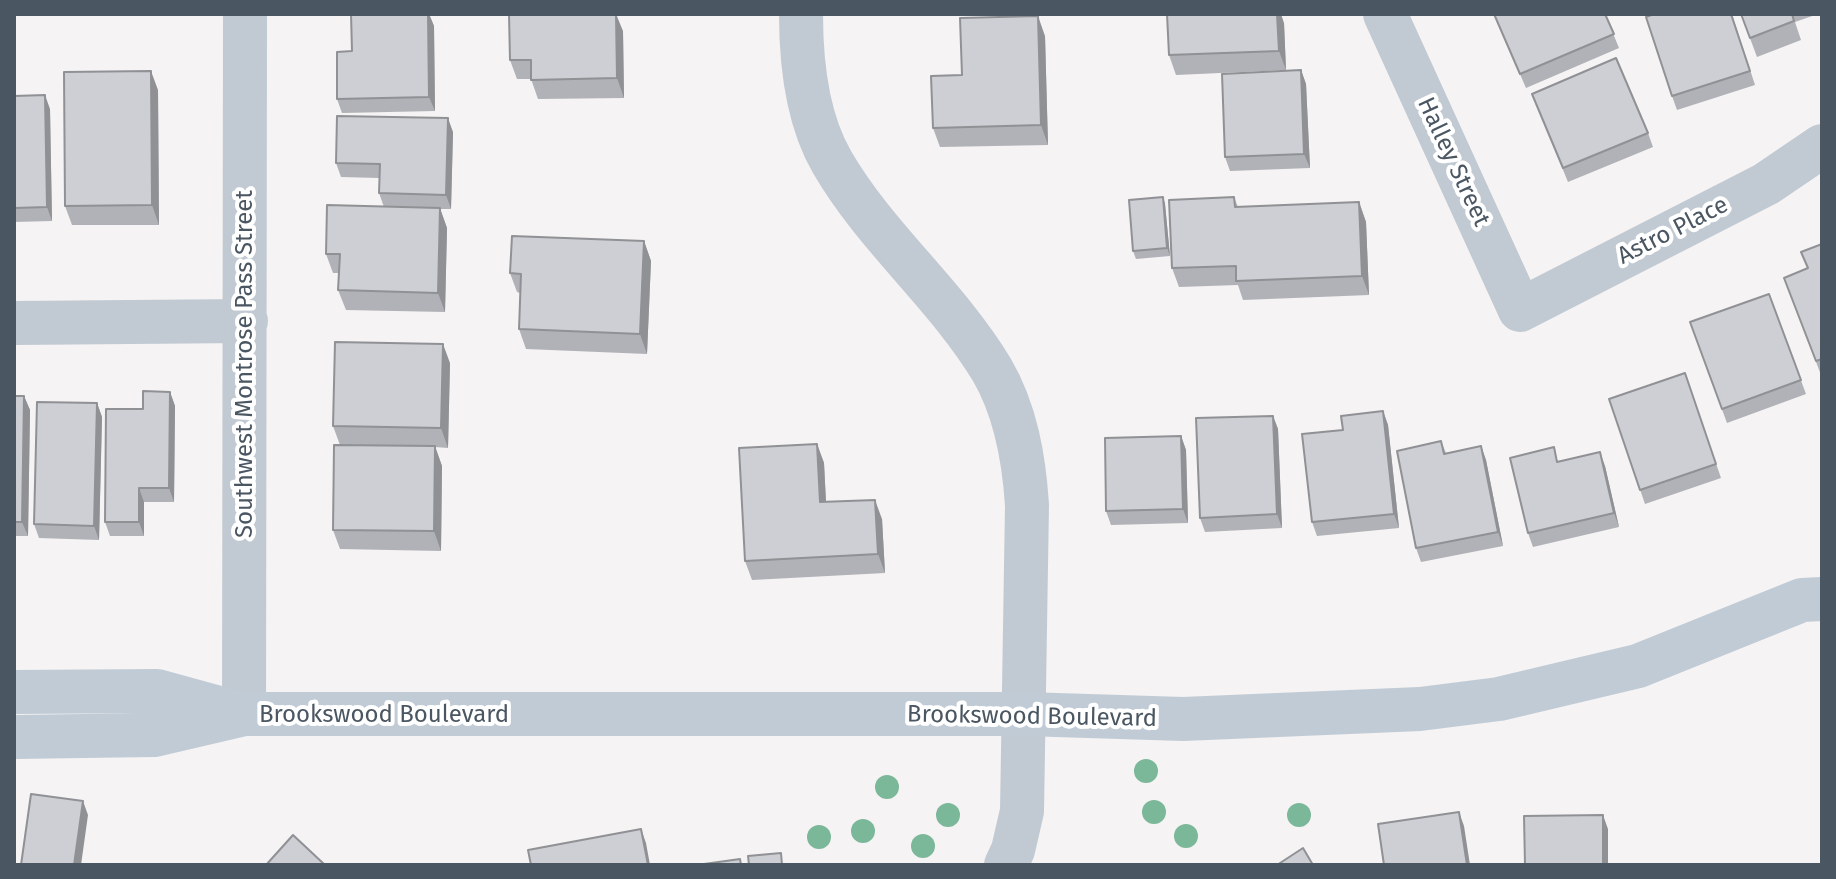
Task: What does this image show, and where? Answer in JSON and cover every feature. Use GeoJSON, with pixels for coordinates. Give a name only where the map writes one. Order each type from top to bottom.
{"type":"FeatureCollection","features":[{"type":"Feature","properties":{"kind":"main road","name":"Brookswood Boulevard"},"geometry":{"type":"LineString","coordinates":[[244,714],[1025,714],[1183,719],[1380,712],[1458,705],[1549,688],[1638,666],[1815,590]]}},
{"type":"Feature","properties":{"kind":"main road"},"geometry":{"type":"LineString","coordinates":[[14,692],[157,691],[244,714]]}},
{"type":"Feature","properties":{"kind":"main road"},"geometry":{"type":"LineString","coordinates":[[14,737],[154,735],[244,714]]}},
{"type":"Feature","properties":{"kind":"street","name":"Southwest Montrose Pass Street"},"geometry":{"type":"LineString","coordinates":[[244,714],[245,14]]}},
{"type":"Feature","properties":{"kind":"street"},"geometry":{"type":"LineString","coordinates":[[801,14],[804,74],[813,114],[830,160],[860,206],[970,336],[994,373],[1013,422],[1024,463],[1027,505],[1022,811],[1013,850],[1006,865]]}},
{"type":"Feature","properties":{"kind":"street","name":"Halley Street"},"geometry":{"type":"LineString","coordinates":[[1385,14],[1520,310]]}},
{"type":"Feature","properties":{"kind":"street","name":"Astro Place"},"geometry":{"type":"LineString","coordinates":[[1520,310],[1766,184],[1822,146]]}},
{"type":"Feature","properties":{"kind":"street"},"geometry":{"type":"LineString","coordinates":[[14,323],[246,321]]}},
{"type":"Feature","properties":{"kind":"building"},"geometry":{"type":"Polygon","coordinates":[[[351,14],[428,14],[429,97],[337,99],[337,52],[352,51],[351,14]]]}},
{"type":"Feature","properties":{"kind":"building"},"geometry":{"type":"Polygon","coordinates":[[[509,14],[616,14],[617,78],[531,80],[531,60],[510,60],[509,14]]]}},
{"type":"Feature","properties":{"kind":"building"},"geometry":{"type":"Polygon","coordinates":[[[1167,14],[1277,14],[1279,51],[1169,55],[1167,14]]]}},
{"type":"Feature","properties":{"kind":"building"},"geometry":{"type":"Polygon","coordinates":[[[1494,14],[1605,14],[1614,34],[1520,74],[1494,14]]]}},
{"type":"Feature","properties":{"kind":"building"},"geometry":{"type":"Polygon","coordinates":[[[1654,14],[1731,14],[1750,71],[1672,96],[1646,17],[1654,14]]]}},
{"type":"Feature","properties":{"kind":"building"},"geometry":{"type":"Polygon","coordinates":[[[1741,14],[1792,14],[1794,21],[1750,38],[1741,14]]]}},
{"type":"Feature","properties":{"kind":"building"},"geometry":{"type":"Polygon","coordinates":[[[1038,16],[1041,125],[933,128],[931,76],[962,75],[960,18],[1038,16]]]}},
{"type":"Feature","properties":{"kind":"building"},"geometry":{"type":"Polygon","coordinates":[[[1616,58],[1648,133],[1563,168],[1532,94],[1616,58]]]}},
{"type":"Feature","properties":{"kind":"building"},"geometry":{"type":"Polygon","coordinates":[[[1301,70],[1304,154],[1225,157],[1222,74],[1301,70]]]}},
{"type":"Feature","properties":{"kind":"building"},"geometry":{"type":"Polygon","coordinates":[[[151,71],[152,205],[65,206],[64,72],[151,71]]]}},
{"type":"Feature","properties":{"kind":"building"},"geometry":{"type":"Polygon","coordinates":[[[45,95],[47,207],[14,208],[14,96],[45,95]]]}},
{"type":"Feature","properties":{"kind":"building"},"geometry":{"type":"Polygon","coordinates":[[[337,116],[448,118],[446,195],[379,193],[380,164],[336,163],[337,116]]]}},
{"type":"Feature","properties":{"kind":"building"},"geometry":{"type":"Polygon","coordinates":[[[1163,197],[1167,248],[1133,251],[1129,200],[1163,197]]]}},
{"type":"Feature","properties":{"kind":"building"},"geometry":{"type":"Polygon","coordinates":[[[1234,197],[1235,207],[1359,202],[1362,276],[1236,281],[1236,266],[1172,268],[1169,200],[1234,197]]]}},
{"type":"Feature","properties":{"kind":"building"},"geometry":{"type":"Polygon","coordinates":[[[327,205],[440,208],[438,293],[338,290],[340,254],[326,254],[327,205]]]}},
{"type":"Feature","properties":{"kind":"building"},"geometry":{"type":"Polygon","coordinates":[[[512,236],[644,241],[640,334],[519,329],[521,274],[510,273],[512,236]]]}},
{"type":"Feature","properties":{"kind":"building"},"geometry":{"type":"Polygon","coordinates":[[[1822,244],[1822,359],[1816,361],[1784,278],[1808,268],[1801,252],[1822,244]]]}},
{"type":"Feature","properties":{"kind":"building"},"geometry":{"type":"Polygon","coordinates":[[[1769,294],[1801,380],[1722,409],[1690,322],[1769,294]]]}},
{"type":"Feature","properties":{"kind":"building"},"geometry":{"type":"Polygon","coordinates":[[[335,342],[443,344],[441,428],[333,426],[335,342]]]}},
{"type":"Feature","properties":{"kind":"building"},"geometry":{"type":"Polygon","coordinates":[[[1685,373],[1716,464],[1640,490],[1609,399],[1685,373]]]}},
{"type":"Feature","properties":{"kind":"building"},"geometry":{"type":"Polygon","coordinates":[[[143,391],[170,392],[169,488],[139,488],[139,522],[105,522],[106,409],[143,409],[143,391]]]}},
{"type":"Feature","properties":{"kind":"building"},"geometry":{"type":"Polygon","coordinates":[[[14,396],[24,396],[22,522],[14,522],[14,396]]]}},
{"type":"Feature","properties":{"kind":"building"},"geometry":{"type":"Polygon","coordinates":[[[37,402],[97,403],[94,526],[34,524],[37,402]]]}},
{"type":"Feature","properties":{"kind":"building"},"geometry":{"type":"Polygon","coordinates":[[[1383,411],[1394,514],[1312,522],[1302,434],[1343,430],[1341,416],[1383,411]]]}},
{"type":"Feature","properties":{"kind":"building"},"geometry":{"type":"Polygon","coordinates":[[[1273,416],[1277,514],[1200,518],[1196,418],[1273,416]]]}},
{"type":"Feature","properties":{"kind":"building"},"geometry":{"type":"Polygon","coordinates":[[[1181,436],[1183,509],[1106,511],[1105,438],[1181,436]]]}},
{"type":"Feature","properties":{"kind":"building"},"geometry":{"type":"Polygon","coordinates":[[[1441,441],[1444,454],[1481,446],[1498,532],[1416,548],[1397,451],[1441,441]]]}},
{"type":"Feature","properties":{"kind":"building"},"geometry":{"type":"Polygon","coordinates":[[[817,444],[820,502],[875,500],[878,554],[745,561],[739,448],[817,444]]]}},
{"type":"Feature","properties":{"kind":"building"},"geometry":{"type":"Polygon","coordinates":[[[334,445],[435,446],[434,531],[333,530],[334,445]]]}},
{"type":"Feature","properties":{"kind":"building"},"geometry":{"type":"Polygon","coordinates":[[[1554,447],[1557,462],[1600,452],[1614,513],[1528,533],[1510,458],[1554,447]]]}},
{"type":"Feature","properties":{"kind":"building"},"geometry":{"type":"Polygon","coordinates":[[[31,794],[83,801],[74,865],[21,865],[31,794]]]}},
{"type":"Feature","properties":{"kind":"building"},"geometry":{"type":"Polygon","coordinates":[[[1459,812],[1467,865],[1384,865],[1378,824],[1459,812]]]}},
{"type":"Feature","properties":{"kind":"building"},"geometry":{"type":"Polygon","coordinates":[[[1603,815],[1603,865],[1525,865],[1524,816],[1603,815]]]}},
{"type":"Feature","properties":{"kind":"building"},"geometry":{"type":"Polygon","coordinates":[[[641,829],[648,865],[531,865],[528,850],[641,829]]]}},
{"type":"Feature","properties":{"kind":"building"},"geometry":{"type":"Polygon","coordinates":[[[293,835],[325,865],[266,865],[293,835]]]}},
{"type":"Feature","properties":{"kind":"building"},"geometry":{"type":"Polygon","coordinates":[[[1303,848],[1313,865],[1277,865],[1303,848]]]}},
{"type":"Feature","properties":{"kind":"building"},"geometry":{"type":"Polygon","coordinates":[[[781,853],[782,865],[749,865],[748,856],[781,853]]]}},
{"type":"Feature","properties":{"kind":"building"},"geometry":{"type":"Polygon","coordinates":[[[740,859],[741,865],[704,864],[740,859]]]}}]}
